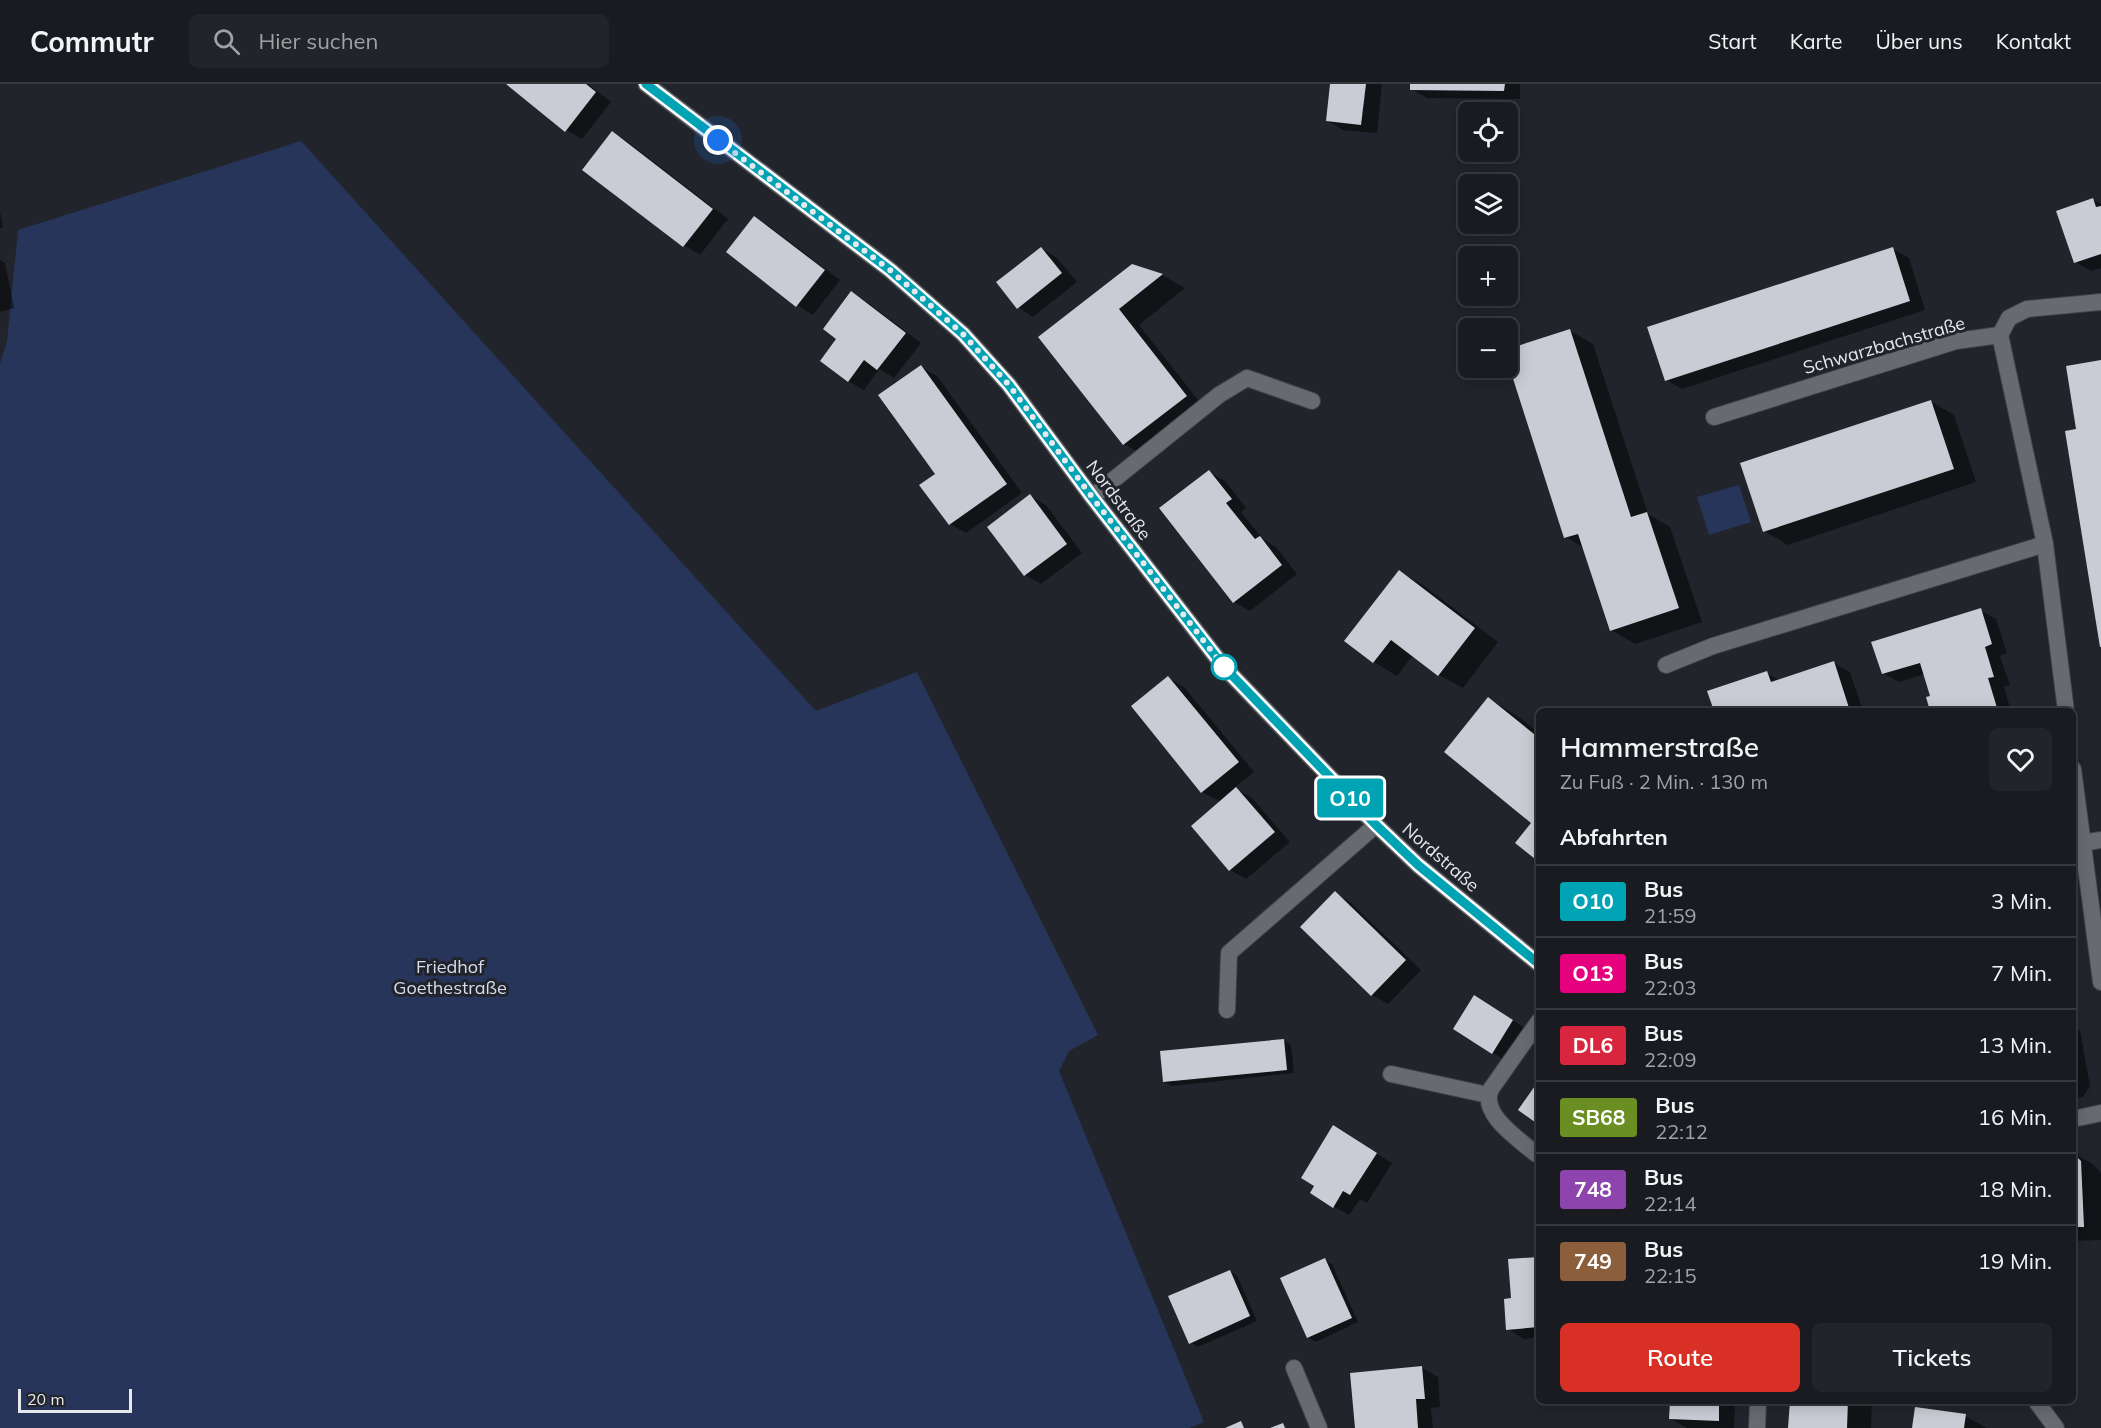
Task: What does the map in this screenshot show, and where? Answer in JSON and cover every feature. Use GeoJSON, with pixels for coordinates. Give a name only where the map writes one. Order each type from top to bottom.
{"type":"FeatureCollection","features":[{"type":"Feature","properties":{"kind":"street","name":"Nordstraße"},"geometry":{"type":"LineString","coordinates":[[646,84],[890,270],[963,334],[1009,385],[1092,497],[1224,667],[1376,825],[1418,865],[1536,962]]}},
{"type":"Feature","properties":{"kind":"street"},"geometry":{"type":"LineString","coordinates":[[2066,708],[2045,544],[2000,335],[2009,318],[2026,309],[2101,302]]}},
{"type":"Feature","properties":{"kind":"street","name":"Schwarzbachstraße"},"geometry":{"type":"LineString","coordinates":[[1714,417],[1956,342],[2000,335]]}},
{"type":"Feature","properties":{"kind":"street"},"geometry":{"type":"LineString","coordinates":[[1092,497],[1219,395],[1247,378],[1312,401]]}},
{"type":"Feature","properties":{"kind":"street"},"geometry":{"type":"LineString","coordinates":[[1666,665],[1713,646],[2045,544]]}},
{"type":"Feature","properties":{"kind":"street"},"geometry":{"type":"LineString","coordinates":[[2076,794],[2101,982]]}},
{"type":"Feature","properties":{"kind":"street"},"geometry":{"type":"LineString","coordinates":[[1227,1010],[1229,953],[1376,825]]}},
{"type":"Feature","properties":{"kind":"street"},"geometry":{"type":"LineString","coordinates":[[2082,843],[2101,840]]}},
{"type":"Feature","properties":{"kind":"street"},"geometry":{"type":"LineString","coordinates":[[1536,1025],[1488,1095],[1489,1110],[1536,1155]]}},
{"type":"Feature","properties":{"kind":"street"},"geometry":{"type":"LineString","coordinates":[[1391,1074],[1488,1095]]}},
{"type":"Feature","properties":{"kind":"street"},"geometry":{"type":"LineString","coordinates":[[2076,1118],[2101,1113]]}},
{"type":"Feature","properties":{"kind":"street"},"geometry":{"type":"LineString","coordinates":[[1294,1368],[1319,1428]]}},
{"type":"Feature","properties":{"kind":"street"},"geometry":{"type":"LineString","coordinates":[[1757,1428],[1758,1404]]}},
{"type":"Feature","properties":{"kind":"street"},"geometry":{"type":"LineString","coordinates":[[2038,1404],[2056,1428]]}},
{"type":"Feature","properties":{"kind":"green space","name":"Friedhof Goethestraße"},"geometry":{"type":"Polygon","coordinates":[[[301,141],[816,711],[917,672],[1098,1035],[1069,1051],[1059,1071],[1204,1422],[1189,1428],[0,1428],[0,364],[7,341],[18,230],[301,141]]]}},
{"type":"Feature","properties":{"kind":"green space"},"geometry":{"type":"Polygon","coordinates":[[[1739,485],[1751,522],[1709,535],[1697,497],[1739,485]]]}},
{"type":"Feature","properties":{"kind":"building"},"geometry":{"type":"Polygon","coordinates":[[[506,84],[586,84],[596,92],[565,132],[506,84]]]}},
{"type":"Feature","properties":{"kind":"building"},"geometry":{"type":"Polygon","coordinates":[[[1330,84],[1366,84],[1361,125],[1326,121],[1330,84]]]}},
{"type":"Feature","properties":{"kind":"building"},"geometry":{"type":"Polygon","coordinates":[[[1410,84],[1505,84],[1504,91],[1410,90],[1410,84]]]}},
{"type":"Feature","properties":{"kind":"building"},"geometry":{"type":"Polygon","coordinates":[[[612,131],[713,209],[683,247],[582,170],[612,131]]]}},
{"type":"Feature","properties":{"kind":"building"},"geometry":{"type":"Polygon","coordinates":[[[2093,198],[2096,207],[2101,206],[2101,254],[2074,263],[2056,211],[2093,198]]]}},
{"type":"Feature","properties":{"kind":"building"},"geometry":{"type":"Polygon","coordinates":[[[754,216],[825,270],[796,307],[726,252],[754,216]]]}},
{"type":"Feature","properties":{"kind":"building"},"geometry":{"type":"Polygon","coordinates":[[[1041,247],[1062,273],[1017,309],[996,282],[1041,247]]]}},
{"type":"Feature","properties":{"kind":"building"},"geometry":{"type":"Polygon","coordinates":[[[1893,247],[1910,301],[1665,381],[1647,327],[1893,247]]]}},
{"type":"Feature","properties":{"kind":"building"},"geometry":{"type":"Polygon","coordinates":[[[1132,264],[1163,274],[1119,309],[1187,396],[1123,445],[1038,337],[1132,264]]]}},
{"type":"Feature","properties":{"kind":"building"},"geometry":{"type":"Polygon","coordinates":[[[851,291],[906,333],[877,370],[864,360],[848,382],[820,361],[836,339],[823,329],[851,291]]]}},
{"type":"Feature","properties":{"kind":"building"},"geometry":{"type":"Polygon","coordinates":[[[1570,329],[1631,517],[1647,512],[1679,608],[1610,631],[1578,534],[1564,538],[1513,378],[1518,378],[1518,346],[1570,329]]]}},
{"type":"Feature","properties":{"kind":"building"},"geometry":{"type":"Polygon","coordinates":[[[2101,360],[2100,647],[2065,431],[2076,429],[2066,366],[2101,360]]]}},
{"type":"Feature","properties":{"kind":"building"},"geometry":{"type":"Polygon","coordinates":[[[921,365],[1007,484],[949,525],[919,485],[935,474],[878,395],[921,365]]]}},
{"type":"Feature","properties":{"kind":"building"},"geometry":{"type":"Polygon","coordinates":[[[1931,400],[1954,469],[1763,532],[1740,463],[1931,400]]]}},
{"type":"Feature","properties":{"kind":"building"},"geometry":{"type":"Polygon","coordinates":[[[1209,470],[1232,499],[1226,503],[1255,539],[1260,536],[1282,565],[1233,603],[1159,508],[1209,470]]]}},
{"type":"Feature","properties":{"kind":"building"},"geometry":{"type":"Polygon","coordinates":[[[1030,494],[1067,544],[1024,576],[987,527],[1030,494]]]}},
{"type":"Feature","properties":{"kind":"building"},"geometry":{"type":"Polygon","coordinates":[[[1399,570],[1475,628],[1438,676],[1391,640],[1373,663],[1344,641],[1399,570]]]}},
{"type":"Feature","properties":{"kind":"building"},"geometry":{"type":"Polygon","coordinates":[[[1981,608],[1992,644],[1985,647],[1994,677],[1988,678],[1997,708],[1929,708],[1926,697],[1930,696],[1920,663],[1882,674],[1871,642],[1981,608]]]}},
{"type":"Feature","properties":{"kind":"building"},"geometry":{"type":"Polygon","coordinates":[[[1834,661],[1849,708],[1713,708],[1707,691],[1767,671],[1771,682],[1834,661]]]}},
{"type":"Feature","properties":{"kind":"building"},"geometry":{"type":"Polygon","coordinates":[[[1168,676],[1239,762],[1201,793],[1131,706],[1168,676]]]}},
{"type":"Feature","properties":{"kind":"building"},"geometry":{"type":"Polygon","coordinates":[[[1488,697],[1536,736],[1536,860],[1515,843],[1531,823],[1444,752],[1488,697]]]}},
{"type":"Feature","properties":{"kind":"building"},"geometry":{"type":"Polygon","coordinates":[[[1236,787],[1275,832],[1229,871],[1191,826],[1236,787]]]}},
{"type":"Feature","properties":{"kind":"building"},"geometry":{"type":"Polygon","coordinates":[[[1335,891],[1406,960],[1371,996],[1300,927],[1335,891]]]}},
{"type":"Feature","properties":{"kind":"building"},"geometry":{"type":"Polygon","coordinates":[[[1474,995],[1513,1020],[1492,1054],[1453,1029],[1474,995]]]}},
{"type":"Feature","properties":{"kind":"building"},"geometry":{"type":"Polygon","coordinates":[[[1284,1039],[1287,1070],[1163,1082],[1160,1051],[1284,1039]]]}},
{"type":"Feature","properties":{"kind":"building"},"geometry":{"type":"Polygon","coordinates":[[[1536,1084],[1536,1123],[1518,1110],[1536,1084]]]}},
{"type":"Feature","properties":{"kind":"building"},"geometry":{"type":"Polygon","coordinates":[[[1333,1125],[1377,1153],[1350,1195],[1343,1191],[1333,1208],[1310,1193],[1314,1186],[1301,1178],[1333,1125]]]}},
{"type":"Feature","properties":{"kind":"building"},"geometry":{"type":"Polygon","coordinates":[[[2076,1156],[2081,1161],[2084,1227],[2076,1227],[2076,1156]]]}},
{"type":"Feature","properties":{"kind":"building"},"geometry":{"type":"Polygon","coordinates":[[[1536,1257],[1536,1327],[1506,1330],[1504,1299],[1511,1298],[1508,1259],[1536,1257]]]}},
{"type":"Feature","properties":{"kind":"building"},"geometry":{"type":"Polygon","coordinates":[[[1325,1258],[1352,1318],[1307,1338],[1280,1278],[1325,1258]]]}},
{"type":"Feature","properties":{"kind":"building"},"geometry":{"type":"Polygon","coordinates":[[[1230,1270],[1250,1316],[1189,1344],[1168,1296],[1230,1270]]]}},
{"type":"Feature","properties":{"kind":"building"},"geometry":{"type":"Polygon","coordinates":[[[1422,1366],[1425,1399],[1416,1399],[1418,1428],[1355,1428],[1350,1373],[1422,1366]]]}},
{"type":"Feature","properties":{"kind":"building"},"geometry":{"type":"Polygon","coordinates":[[[1670,1404],[1719,1404],[1719,1421],[1669,1419],[1670,1404]]]}},
{"type":"Feature","properties":{"kind":"building"},"geometry":{"type":"Polygon","coordinates":[[[1790,1404],[1848,1404],[1847,1428],[1788,1428],[1790,1404]]]}},
{"type":"Feature","properties":{"kind":"building"},"geometry":{"type":"Polygon","coordinates":[[[1915,1407],[1966,1414],[1964,1428],[1912,1428],[1915,1407]]]}},
{"type":"Feature","properties":{"kind":"building"},"geometry":{"type":"Polygon","coordinates":[[[1241,1421],[1244,1428],[1225,1428],[1241,1421]]]}},
{"type":"Feature","properties":{"kind":"building"},"geometry":{"type":"Polygon","coordinates":[[[1283,1423],[1285,1428],[1270,1428],[1283,1423]]]}},
{"type":"Feature","properties":{"kind":"bus line","name":"O10"},"geometry":{"type":"LineString","coordinates":[[646,84],[890,270],[963,334],[1009,385],[1092,497],[1224,667],[1376,825],[1418,865],[1536,962]]}},
{"type":"Feature","properties":{"kind":"route"},"geometry":{"type":"LineString","coordinates":[[718,140],[890,270],[963,334],[1009,385],[1092,497],[1224,667]]}}]}
